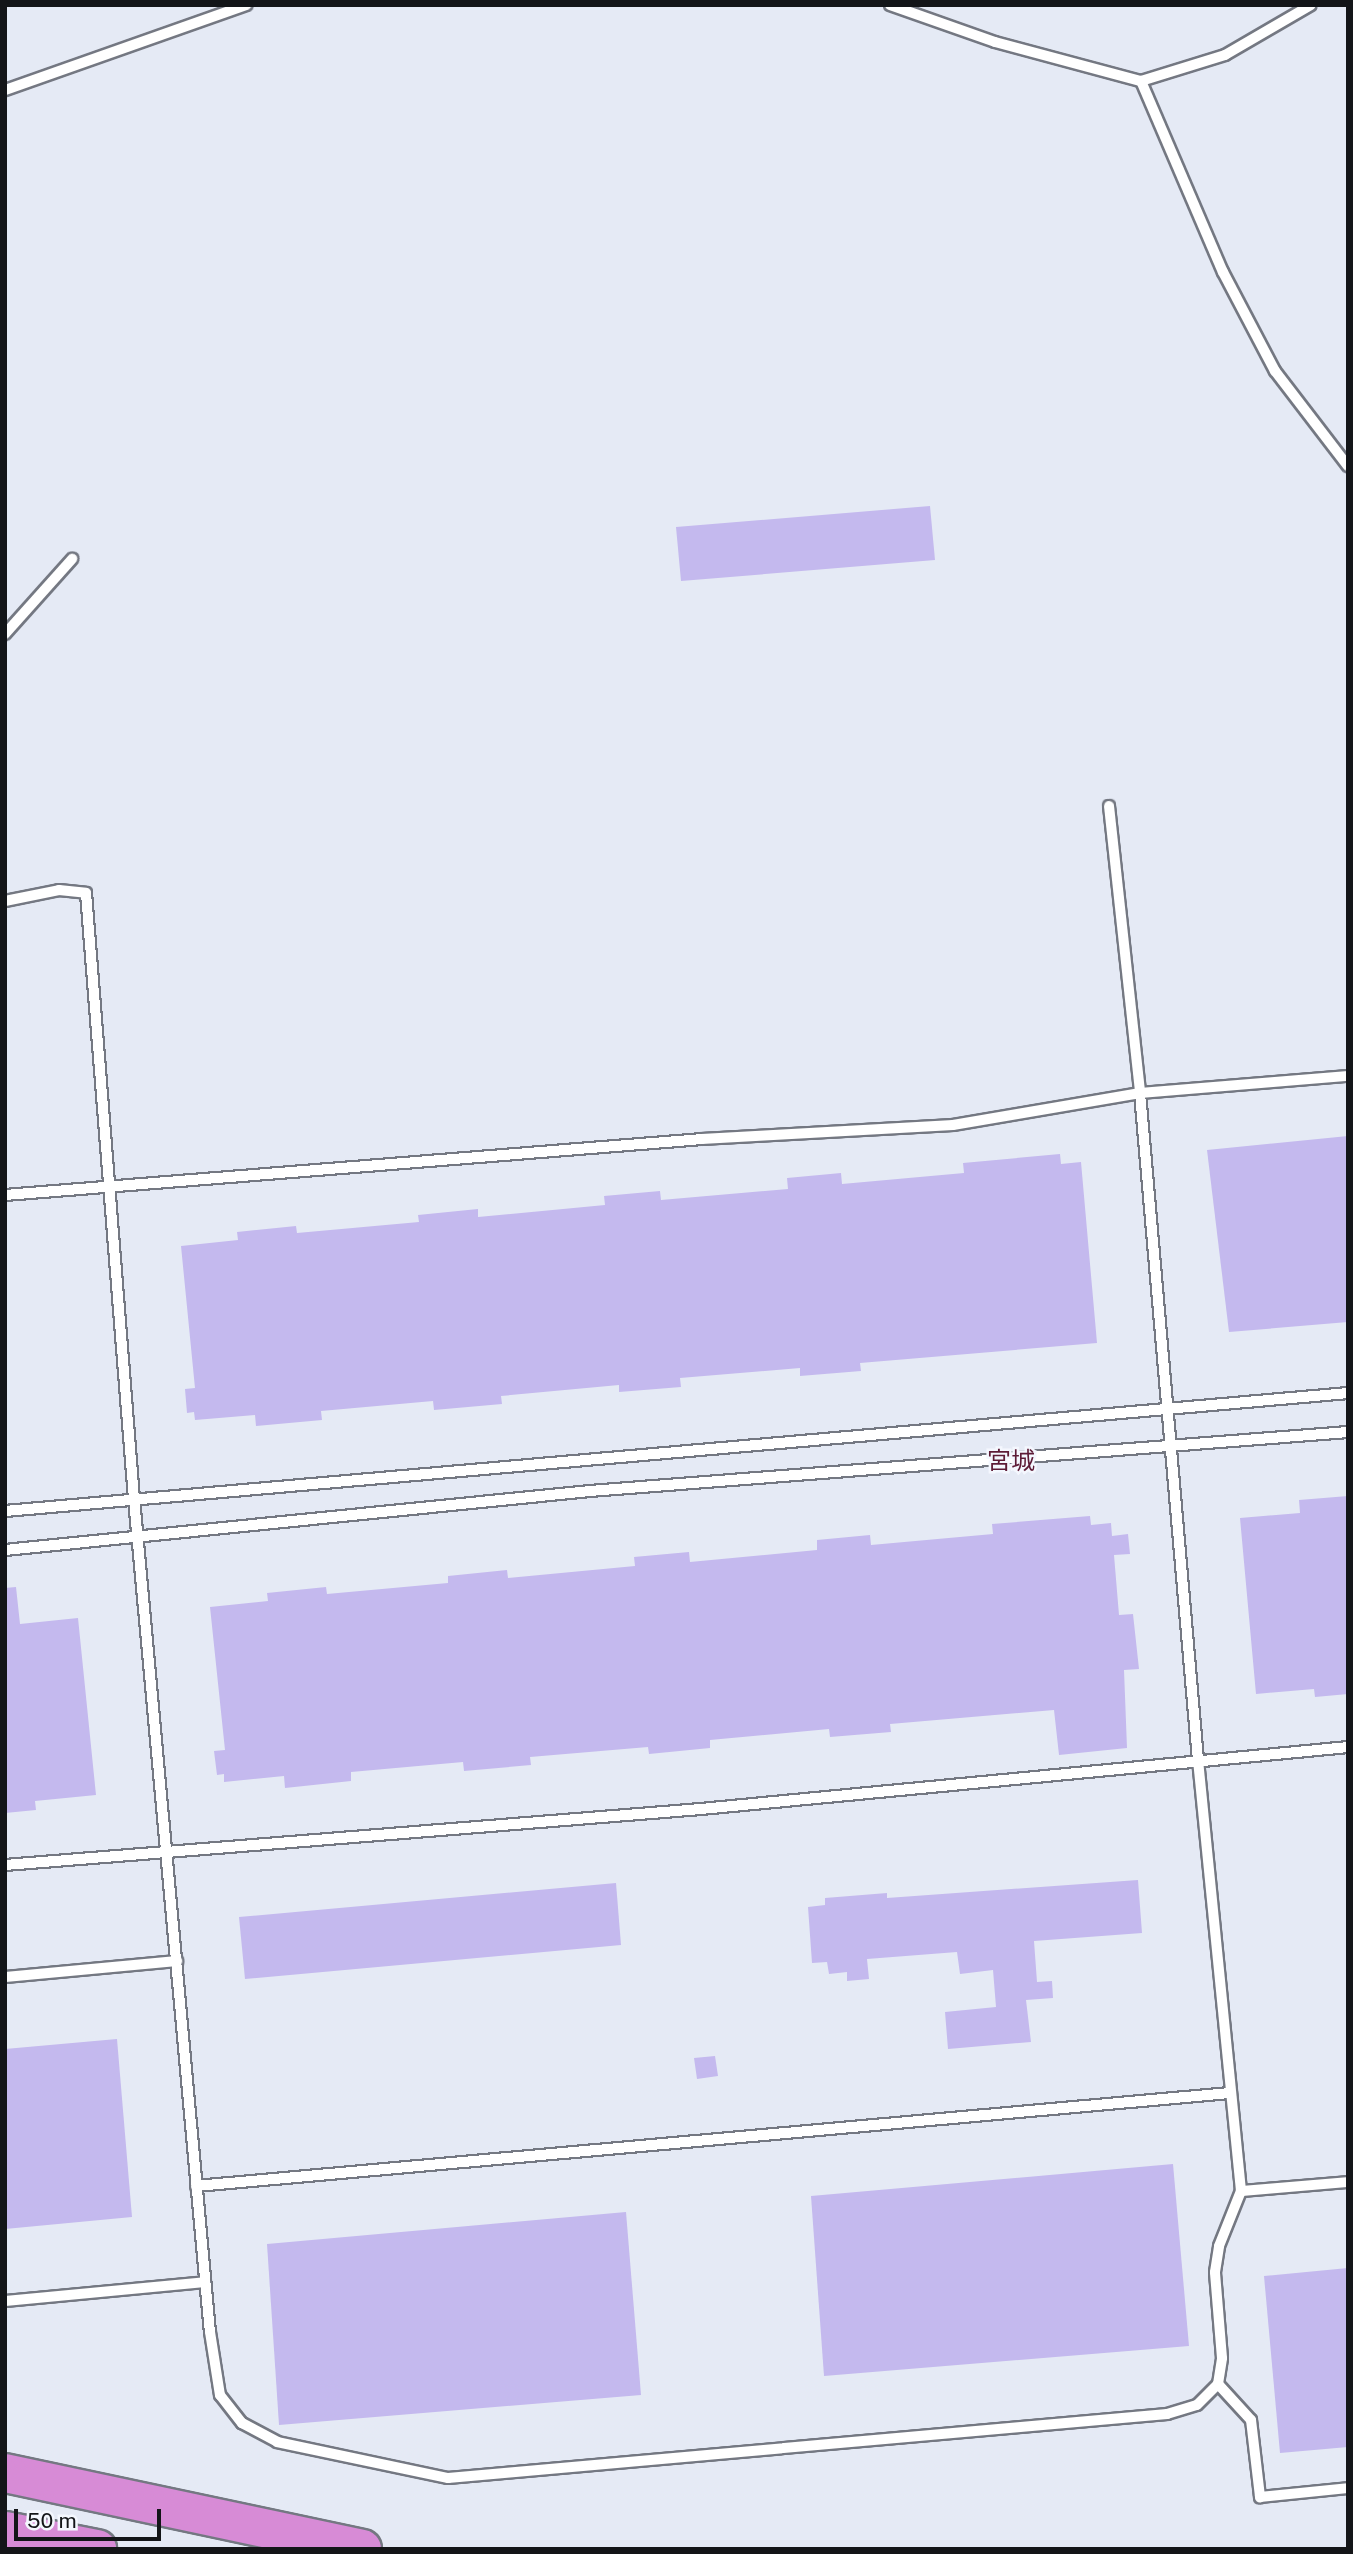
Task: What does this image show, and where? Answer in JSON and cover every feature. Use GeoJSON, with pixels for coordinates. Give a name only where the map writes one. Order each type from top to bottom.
{"type":"FeatureCollection","features":[{"type":"Feature","properties":{"kind":"highway"},"geometry":{"type":"LineString","coordinates":[[5,2473],[362,2549]]}},
{"type":"Feature","properties":{"kind":"highway"},"geometry":{"type":"LineString","coordinates":[[5,2531],[97,2549]]}},
{"type":"Feature","properties":{"kind":"lane"},"geometry":{"type":"LineString","coordinates":[[5,90],[246,5]]}},
{"type":"Feature","properties":{"kind":"lane"},"geometry":{"type":"LineString","coordinates":[[890,5],[995,42],[1141,81],[1226,55],[1311,5]]}},
{"type":"Feature","properties":{"kind":"lane"},"geometry":{"type":"LineString","coordinates":[[1141,81],[1223,272],[1275,371],[1348,466]]}},
{"type":"Feature","properties":{"kind":"lane"},"geometry":{"type":"LineString","coordinates":[[5,634],[72,559]]}},
{"type":"Feature","properties":{"kind":"lane"},"geometry":{"type":"LineString","coordinates":[[5,901],[59,890],[86,893],[134,1499],[205,2283],[220,2395],[242,2423],[277,2442],[449,2479],[1167,2414],[1197,2406],[1218,2384],[1222,2358],[1214,2272],[1219,2246],[1241,2191],[1198,1760],[1140,1093],[1109,806]]}},
{"type":"Feature","properties":{"kind":"lane"},"geometry":{"type":"LineString","coordinates":[[5,1195],[702,1139],[953,1125],[1140,1093],[1348,1076]]}},
{"type":"Feature","properties":{"kind":"lane"},"geometry":{"type":"LineString","coordinates":[[5,1511],[1348,1393]]}},
{"type":"Feature","properties":{"kind":"lane"},"geometry":{"type":"LineString","coordinates":[[5,1550],[590,1491],[1172,1448],[1348,1432]]}},
{"type":"Feature","properties":{"kind":"lane"},"geometry":{"type":"LineString","coordinates":[[5,1865],[701,1809],[1348,1747]]}},
{"type":"Feature","properties":{"kind":"lane"},"geometry":{"type":"LineString","coordinates":[[5,1978],[177,1961]]}},
{"type":"Feature","properties":{"kind":"lane"},"geometry":{"type":"LineString","coordinates":[[196,2186],[1230,2093]]}},
{"type":"Feature","properties":{"kind":"lane"},"geometry":{"type":"LineString","coordinates":[[1241,2191],[1348,2182]]}},
{"type":"Feature","properties":{"kind":"lane"},"geometry":{"type":"LineString","coordinates":[[5,2301],[205,2283]]}},
{"type":"Feature","properties":{"kind":"lane"},"geometry":{"type":"LineString","coordinates":[[1218,2384],[1251,2420],[1260,2497],[1348,2488]]}},
{"type":"Feature","properties":{"kind":"building"},"geometry":{"type":"Polygon","coordinates":[[[930,506],[935,560],[681,581],[676,527],[930,506]]]}},
{"type":"Feature","properties":{"kind":"building"},"geometry":{"type":"Polygon","coordinates":[[[1348,1136],[1348,1322],[1229,1332],[1207,1150],[1348,1136]]]}},
{"type":"Feature","properties":{"kind":"building"},"geometry":{"type":"Polygon","coordinates":[[[1060,1154],[1061,1164],[1081,1162],[1097,1343],[860,1363],[861,1371],[800,1376],[800,1368],[680,1378],[681,1387],[619,1392],[619,1385],[501,1396],[502,1404],[434,1410],[433,1401],[321,1411],[322,1420],[256,1426],[255,1415],[195,1420],[194,1412],[187,1413],[185,1389],[195,1388],[181,1246],[238,1240],[237,1232],[296,1226],[297,1233],[419,1222],[418,1215],[478,1209],[478,1217],[605,1205],[604,1196],[660,1191],[661,1200],[788,1189],[787,1178],[841,1173],[842,1184],[964,1173],[963,1163],[1060,1154]]]}},
{"type":"Feature","properties":{"kind":"building"},"geometry":{"type":"Polygon","coordinates":[[[1348,1496],[1348,1694],[1315,1697],[1314,1689],[1256,1694],[1240,1518],[1300,1513],[1299,1500],[1348,1496]]]}},
{"type":"Feature","properties":{"kind":"building"},"geometry":{"type":"Polygon","coordinates":[[[1090,1516],[1091,1525],[1111,1523],[1112,1536],[1128,1534],[1130,1554],[1114,1555],[1119,1615],[1133,1614],[1139,1669],[1124,1670],[1127,1748],[1059,1755],[1054,1710],[890,1724],[891,1732],[830,1737],[829,1729],[710,1740],[710,1748],[649,1754],[648,1747],[530,1757],[531,1765],[464,1771],[463,1762],[351,1772],[351,1781],[285,1788],[284,1776],[224,1782],[224,1774],[217,1775],[214,1751],[225,1750],[210,1607],[268,1601],[267,1593],[326,1587],[327,1594],[448,1583],[448,1576],[507,1570],[508,1578],[635,1566],[634,1557],[689,1552],[690,1562],[817,1550],[817,1540],[870,1535],[871,1545],[993,1534],[992,1524],[1090,1516]]]}},
{"type":"Feature","properties":{"kind":"building"},"geometry":{"type":"Polygon","coordinates":[[[16,1587],[20,1624],[78,1618],[96,1795],[35,1801],[36,1810],[5,1813],[5,1588],[16,1587]]]}},
{"type":"Feature","properties":{"kind":"building"},"geometry":{"type":"Polygon","coordinates":[[[1138,1880],[1142,1933],[1034,1941],[1037,1982],[1052,1981],[1053,1998],[1026,2000],[1031,2042],[948,2049],[945,2012],[996,2007],[993,1970],[960,1974],[957,1952],[867,1959],[869,1979],[847,1981],[847,1972],[829,1974],[827,1962],[812,1963],[808,1907],[825,1905],[825,1898],[887,1893],[887,1898],[1138,1880]]]}},
{"type":"Feature","properties":{"kind":"building"},"geometry":{"type":"Polygon","coordinates":[[[616,1883],[621,1945],[245,1979],[239,1917],[616,1883]]]}},
{"type":"Feature","properties":{"kind":"building"},"geometry":{"type":"Polygon","coordinates":[[[117,2039],[132,2217],[5,2229],[5,2049],[117,2039]]]}},
{"type":"Feature","properties":{"kind":"building"},"geometry":{"type":"Polygon","coordinates":[[[715,2056],[718,2076],[697,2079],[694,2058],[715,2056]]]}},
{"type":"Feature","properties":{"kind":"building"},"geometry":{"type":"Polygon","coordinates":[[[1173,2164],[1189,2346],[824,2376],[811,2196],[1173,2164]]]}},
{"type":"Feature","properties":{"kind":"building"},"geometry":{"type":"Polygon","coordinates":[[[626,2212],[641,2395],[279,2425],[267,2244],[626,2212]]]}},
{"type":"Feature","properties":{"kind":"building"},"geometry":{"type":"Polygon","coordinates":[[[1348,2268],[1348,2447],[1280,2453],[1264,2276],[1348,2268]]]}},
{"type":"Feature","properties":{"kind":"district","name":"宮城"},"geometry":{"type":"Point","coordinates":[1011,1461]}}]}
